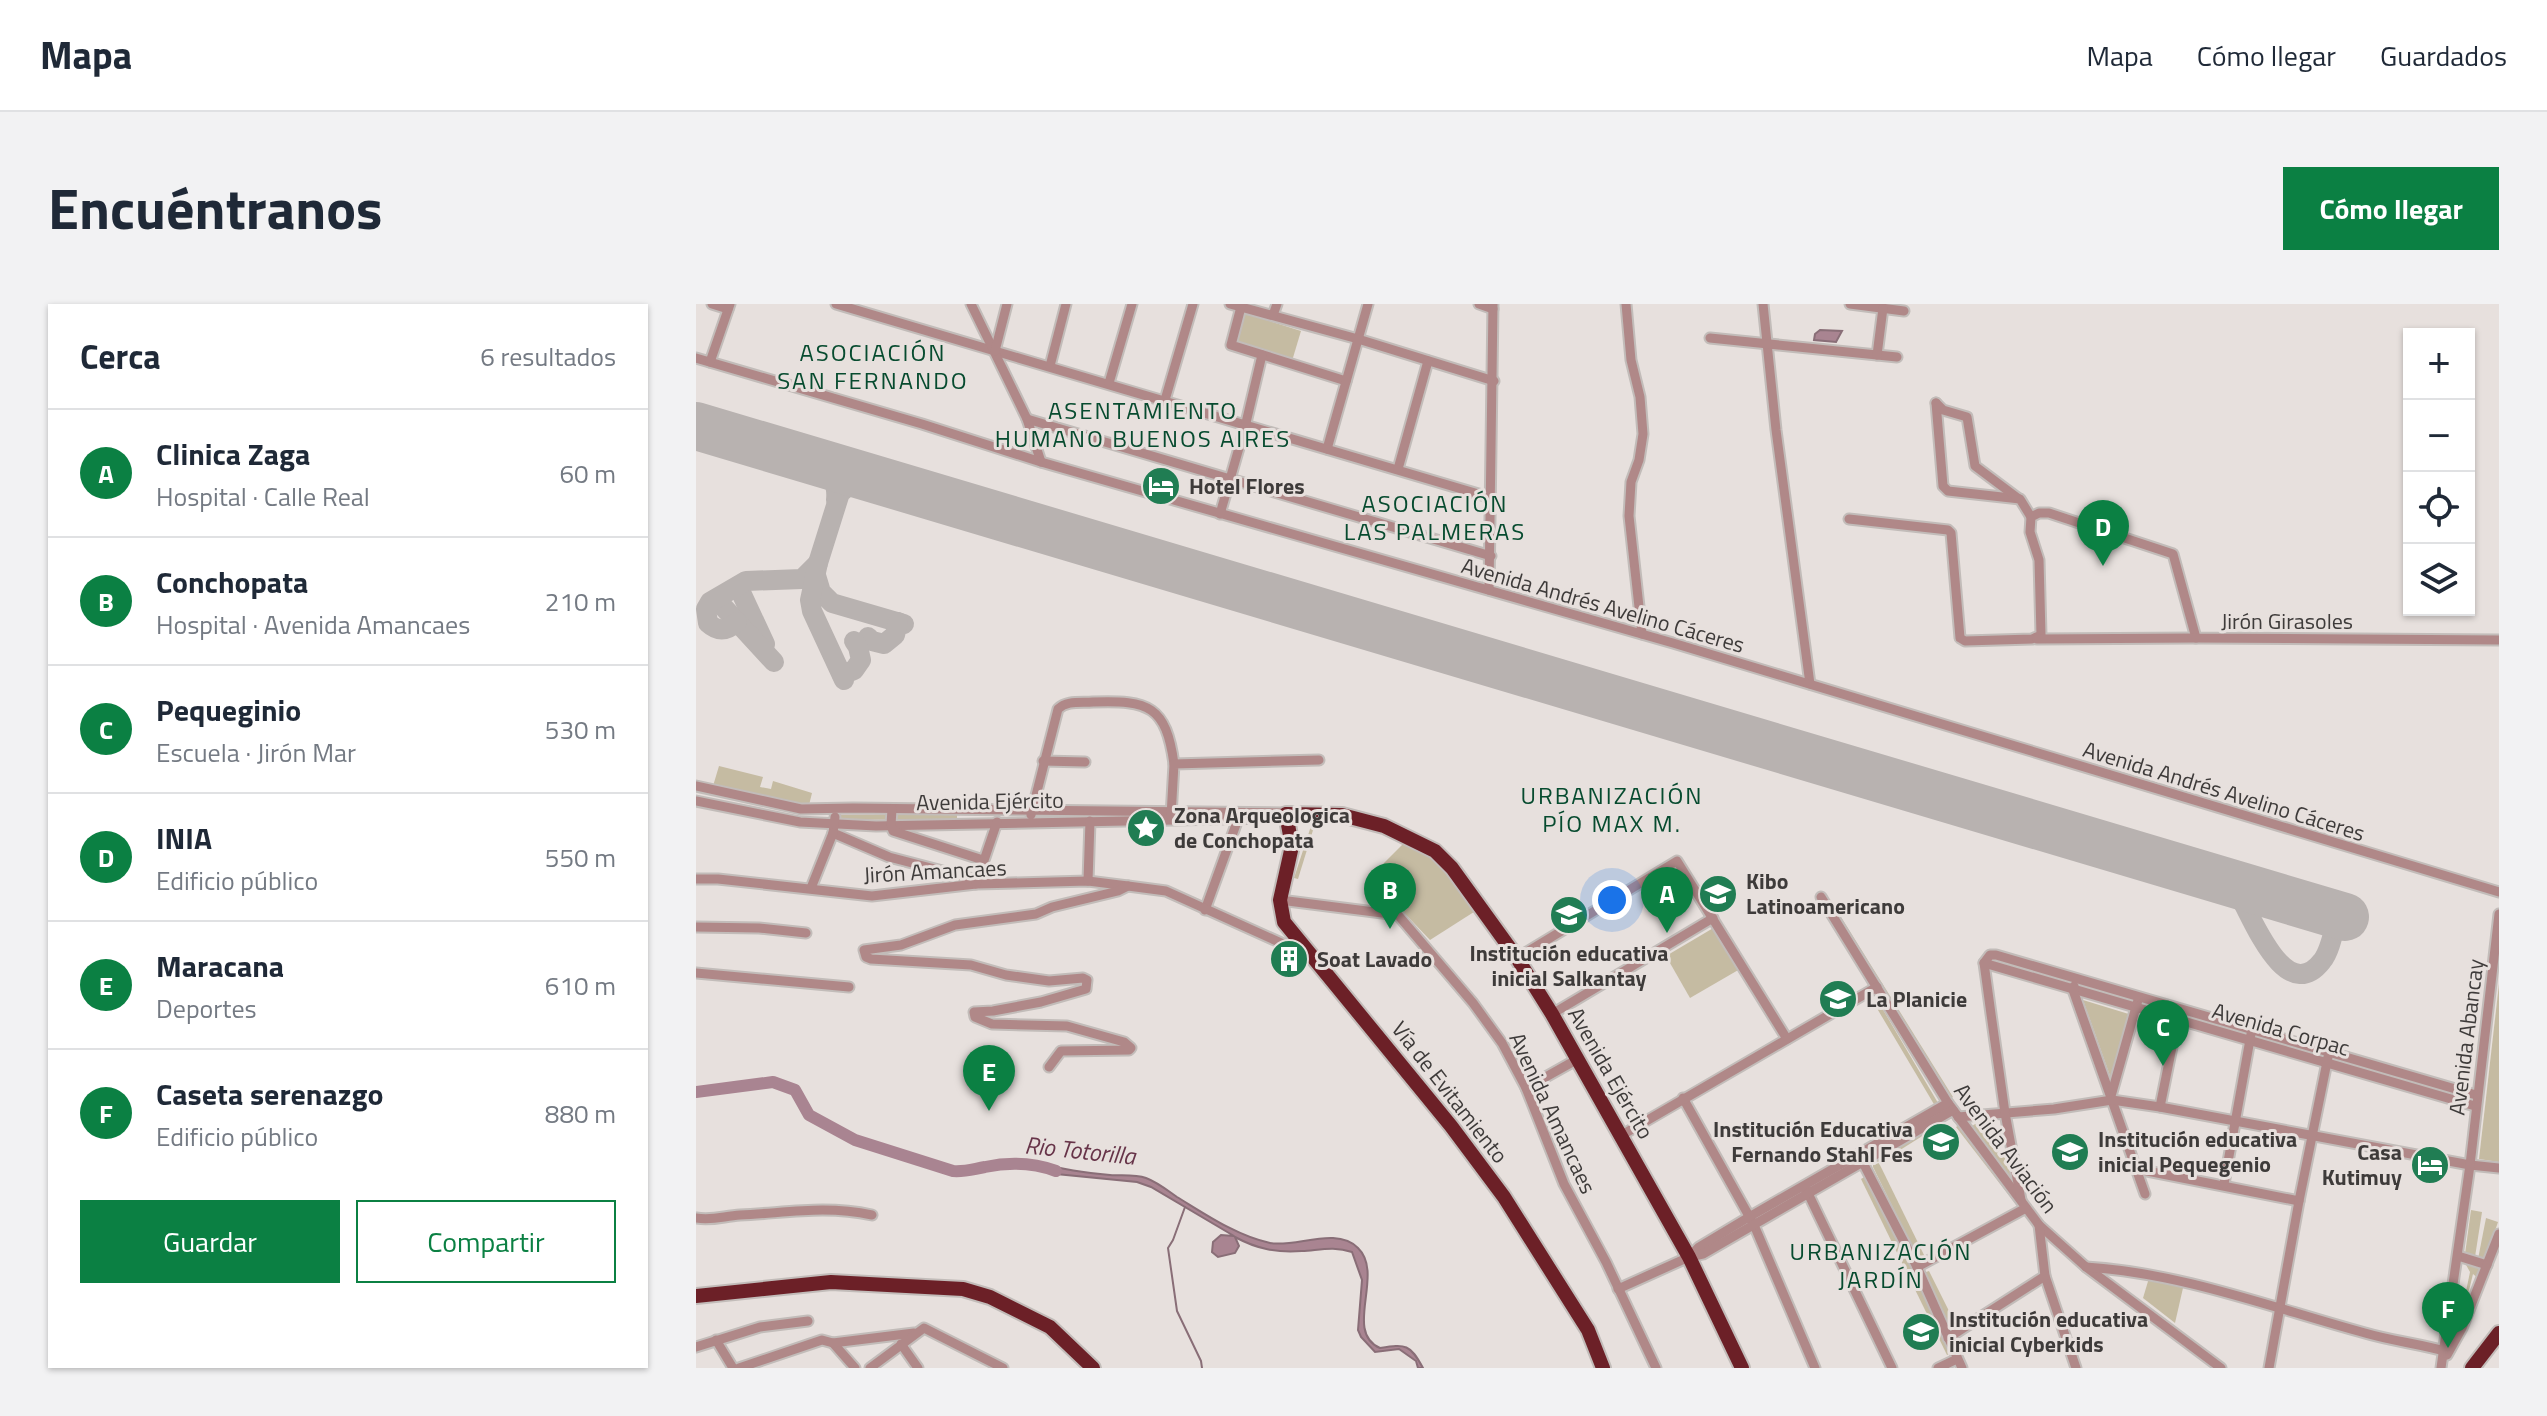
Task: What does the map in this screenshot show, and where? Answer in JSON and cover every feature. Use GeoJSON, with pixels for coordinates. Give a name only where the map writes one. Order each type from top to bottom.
{"type":"FeatureCollection","features":[{"type":"Feature","properties":{"kind":"highway","name":"Avenida Ejército"},"geometry":{"type":"LineString","coordinates":[[1286,814],[1342,815],[1384,826],[1435,851],[1475,896],[1552,1014],[1622,1135],[1689,1257],[1742,1368]]}},
{"type":"Feature","properties":{"kind":"highway"},"geometry":{"type":"LineString","coordinates":[[1286,814],[1292,846]]}},
{"type":"Feature","properties":{"kind":"highway"},"geometry":{"type":"LineString","coordinates":[[1280,900],[1292,846],[1313,814]]}},
{"type":"Feature","properties":{"kind":"highway","name":"Vía de Evitamiento"},"geometry":{"type":"LineString","coordinates":[[1280,900],[1284,922],[1441,1114],[1504,1197],[1588,1330],[1603,1368]]}},
{"type":"Feature","properties":{"kind":"highway"},"geometry":{"type":"LineString","coordinates":[[696,1296],[831,1282],[963,1289],[990,1297],[1050,1327],[1093,1368]]}},
{"type":"Feature","properties":{"kind":"highway"},"geometry":{"type":"LineString","coordinates":[[2472,1368],[2499,1333]]}},
{"type":"Feature","properties":{"kind":"street"},"geometry":{"type":"LineString","coordinates":[[710,362],[729,307],[712,304]]}},
{"type":"Feature","properties":{"kind":"street"},"geometry":{"type":"LineString","coordinates":[[836,304],[1492,498]]}},
{"type":"Feature","properties":{"kind":"street"},"geometry":{"type":"LineString","coordinates":[[880,317],[882,304]]}},
{"type":"Feature","properties":{"kind":"street"},"geometry":{"type":"LineString","coordinates":[[971,304],[1027,419],[1041,462]]}},
{"type":"Feature","properties":{"kind":"street"},"geometry":{"type":"LineString","coordinates":[[995,352],[1007,304]]}},
{"type":"Feature","properties":{"kind":"street"},"geometry":{"type":"LineString","coordinates":[[1050,366],[1066,304]]}},
{"type":"Feature","properties":{"kind":"street"},"geometry":{"type":"LineString","coordinates":[[1109,383],[1132,304]]}},
{"type":"Feature","properties":{"kind":"street"},"geometry":{"type":"LineString","coordinates":[[1165,400],[1193,304]]}},
{"type":"Feature","properties":{"kind":"street"},"geometry":{"type":"LineString","coordinates":[[1230,304],[1494,381]]}},
{"type":"Feature","properties":{"kind":"street"},"geometry":{"type":"LineString","coordinates":[[1273,315],[1277,304]]}},
{"type":"Feature","properties":{"kind":"street"},"geometry":{"type":"LineString","coordinates":[[1327,449],[1368,304]]}},
{"type":"Feature","properties":{"kind":"street"},"geometry":{"type":"LineString","coordinates":[[1479,304],[1493,306],[1489,590]]}},
{"type":"Feature","properties":{"kind":"street"},"geometry":{"type":"LineString","coordinates":[[1626,304],[1643,434],[1639,460],[1631,482],[1629,516],[1642,634]]}},
{"type":"Feature","properties":{"kind":"street"},"geometry":{"type":"LineString","coordinates":[[1763,304],[1810,684]]}},
{"type":"Feature","properties":{"kind":"street"},"geometry":{"type":"LineString","coordinates":[[1850,304],[1904,311]]}},
{"type":"Feature","properties":{"kind":"street"},"geometry":{"type":"LineString","coordinates":[[1241,307],[1231,345],[1346,381]]}},
{"type":"Feature","properties":{"kind":"street"},"geometry":{"type":"LineString","coordinates":[[1877,355],[1883,308]]}},
{"type":"Feature","properties":{"kind":"street"},"geometry":{"type":"LineString","coordinates":[[1710,338],[1897,357]]}},
{"type":"Feature","properties":{"kind":"street"},"geometry":{"type":"LineString","coordinates":[[1220,514],[1262,355]]}},
{"type":"Feature","properties":{"kind":"street","name":"Avenida Andrés Avelino Cáceres"},"geometry":{"type":"LineString","coordinates":[[696,358],[1041,462],[1642,634],[2499,892]]}},
{"type":"Feature","properties":{"kind":"street"},"geometry":{"type":"LineString","coordinates":[[1398,469],[1428,361]]}},
{"type":"Feature","properties":{"kind":"street"},"geometry":{"type":"LineString","coordinates":[[2020,499],[1948,491],[1943,486],[1936,403],[1945,411],[1967,417],[1975,466],[2020,499],[2031,517],[2030,532],[2039,560],[2041,635],[2037,639]]}},
{"type":"Feature","properties":{"kind":"street"},"geometry":{"type":"LineString","coordinates":[[1027,419],[1491,556]]}},
{"type":"Feature","properties":{"kind":"street","name":"Jirón Girasoles"},"geometry":{"type":"LineString","coordinates":[[2031,517],[2049,513],[2173,554],[2196,638],[2499,640]]}},
{"type":"Feature","properties":{"kind":"street"},"geometry":{"type":"LineString","coordinates":[[1849,519],[1948,530],[1953,537],[1960,638],[1965,641],[2196,638]]}},
{"type":"Feature","properties":{"kind":"street"},"geometry":{"type":"LineString","coordinates":[[1031,817],[1043,761],[1061,706],[1066,703],[1115,702],[1150,709],[1169,732],[1174,764],[1171,816]]}},
{"type":"Feature","properties":{"kind":"street"},"geometry":{"type":"LineString","coordinates":[[1174,764],[1319,760]]}},
{"type":"Feature","properties":{"kind":"street"},"geometry":{"type":"LineString","coordinates":[[1043,761],[1085,762]]}},
{"type":"Feature","properties":{"kind":"street","name":"Avenida Ejército"},"geometry":{"type":"LineString","coordinates":[[696,786],[801,809],[892,809],[1090,821],[1171,816],[1274,818],[1286,814]]}},
{"type":"Feature","properties":{"kind":"street","name":"Avenida Ejército"},"geometry":{"type":"LineString","coordinates":[[696,801],[800,822],[891,825],[997,822],[1031,817],[1286,814]]}},
{"type":"Feature","properties":{"kind":"street"},"geometry":{"type":"LineString","coordinates":[[800,822],[801,809]]}},
{"type":"Feature","properties":{"kind":"street"},"geometry":{"type":"LineString","coordinates":[[811,888],[833,833],[835,809]]}},
{"type":"Feature","properties":{"kind":"street"},"geometry":{"type":"LineString","coordinates":[[892,809],[891,825],[893,831],[900,835],[983,860]]}},
{"type":"Feature","properties":{"kind":"street"},"geometry":{"type":"LineString","coordinates":[[1205,910],[1238,819]]}},
{"type":"Feature","properties":{"kind":"street"},"geometry":{"type":"LineString","coordinates":[[1088,881],[1090,821]]}},
{"type":"Feature","properties":{"kind":"street"},"geometry":{"type":"LineString","coordinates":[[833,833],[889,857],[976,882],[997,822]]}},
{"type":"Feature","properties":{"kind":"street"},"geometry":{"type":"LineString","coordinates":[[1517,958],[1677,861],[1787,1039]]}},
{"type":"Feature","properties":{"kind":"street","name":"Jirón Amancaes"},"geometry":{"type":"LineString","coordinates":[[696,879],[872,896],[976,882],[1088,881],[1128,886],[1166,891],[1310,956]]}},
{"type":"Feature","properties":{"kind":"street"},"geometry":{"type":"LineString","coordinates":[[1049,1067],[1061,1051],[1131,1048],[1124,1042],[1067,1026],[992,1024],[975,1017],[974,1012],[1060,998],[1086,989],[1087,980],[1049,981],[1006,975],[971,965],[871,959],[866,957],[864,950],[901,945],[955,925],[1036,914],[1128,886]]}},
{"type":"Feature","properties":{"kind":"street","name":"Avenida Aviación"},"geometry":{"type":"LineString","coordinates":[[1821,897],[1953,1110],[2039,1225],[2086,1267],[2221,1368]]}},
{"type":"Feature","properties":{"kind":"street","name":"Avenida Amancaes"},"geometry":{"type":"LineString","coordinates":[[1280,900],[1398,915],[1473,1003],[1502,1043],[1526,1088],[1553,1161],[1656,1368]]}},
{"type":"Feature","properties":{"kind":"street","name":"Avenida Abancay"},"geometry":{"type":"LineString","coordinates":[[2446,1351],[2499,914]]}},
{"type":"Feature","properties":{"kind":"street"},"geometry":{"type":"LineString","coordinates":[[1552,1014],[1713,918]]}},
{"type":"Feature","properties":{"kind":"street"},"geometry":{"type":"LineString","coordinates":[[696,927],[759,928],[806,933]]}},
{"type":"Feature","properties":{"kind":"street"},"geometry":{"type":"LineString","coordinates":[[1917,1267],[2023,1204],[2005,1113],[1987,959]]}},
{"type":"Feature","properties":{"kind":"street","name":"Avenida Corpac"},"geometry":{"type":"LineString","coordinates":[[1987,959],[2073,990],[2138,1002],[2476,1095]]}},
{"type":"Feature","properties":{"kind":"street","name":"Avenida Corpac"},"geometry":{"type":"LineString","coordinates":[[1987,959],[2076,979],[2138,1002]]}},
{"type":"Feature","properties":{"kind":"street"},"geometry":{"type":"LineString","coordinates":[[696,973],[849,987]]}},
{"type":"Feature","properties":{"kind":"street"},"geometry":{"type":"LineString","coordinates":[[2076,979],[2073,990],[2145,1194]]}},
{"type":"Feature","properties":{"kind":"street"},"geometry":{"type":"LineString","coordinates":[[1622,1135],[1877,987]]}},
{"type":"Feature","properties":{"kind":"street"},"geometry":{"type":"LineString","coordinates":[[2111,1098],[2138,1002]]}},
{"type":"Feature","properties":{"kind":"street"},"geometry":{"type":"LineString","coordinates":[[2160,1107],[2179,1013]]}},
{"type":"Feature","properties":{"kind":"street"},"geometry":{"type":"LineString","coordinates":[[2224,1184],[2251,1035]]}},
{"type":"Feature","properties":{"kind":"street"},"geometry":{"type":"LineString","coordinates":[[2269,1368],[2328,1056]]}},
{"type":"Feature","properties":{"kind":"street","name":"Avenida Corpac"},"geometry":{"type":"LineString","coordinates":[[2328,1056],[2475,1106]]}},
{"type":"Feature","properties":{"kind":"street"},"geometry":{"type":"LineString","coordinates":[[1526,1088],[1576,1060]]}},
{"type":"Feature","properties":{"kind":"street"},"geometry":{"type":"LineString","coordinates":[[1683,1098],[1751,1221],[1815,1368]]}},
{"type":"Feature","properties":{"kind":"street"},"geometry":{"type":"LineString","coordinates":[[1618,1289],[1689,1257],[1703,1254],[1806,1189],[1953,1110],[2005,1113],[2111,1098],[2236,1123],[2499,1168]]}},
{"type":"Feature","properties":{"kind":"street"},"geometry":{"type":"LineString","coordinates":[[1860,1158],[1917,1267],[1959,1363],[1938,1368]]}},
{"type":"Feature","properties":{"kind":"street"},"geometry":{"type":"LineString","coordinates":[[2137,1169],[2299,1201]]}},
{"type":"Feature","properties":{"kind":"street"},"geometry":{"type":"LineString","coordinates":[[1806,1189],[1892,1368]]}},
{"type":"Feature","properties":{"kind":"street"},"geometry":{"type":"LineString","coordinates":[[696,1218],[713,1221],[741,1215],[758,1216],[822,1208],[872,1215]]}},
{"type":"Feature","properties":{"kind":"street"},"geometry":{"type":"LineString","coordinates":[[2039,1225],[2045,1276],[2076,1368]]}},
{"type":"Feature","properties":{"kind":"street"},"geometry":{"type":"LineString","coordinates":[[2441,1367],[2499,1234]]}},
{"type":"Feature","properties":{"kind":"street"},"geometry":{"type":"LineString","coordinates":[[2458,1256],[2487,1265]]}},
{"type":"Feature","properties":{"kind":"street"},"geometry":{"type":"LineString","coordinates":[[2086,1267],[2121,1269],[2197,1285],[2368,1334],[2446,1351]]}},
{"type":"Feature","properties":{"kind":"street"},"geometry":{"type":"LineString","coordinates":[[1948,1338],[2045,1276]]}},
{"type":"Feature","properties":{"kind":"street"},"geometry":{"type":"LineString","coordinates":[[696,1347],[760,1327],[808,1321]]}},
{"type":"Feature","properties":{"kind":"street"},"geometry":{"type":"LineString","coordinates":[[870,1368],[924,1328],[1003,1368]]}},
{"type":"Feature","properties":{"kind":"street"},"geometry":{"type":"LineString","coordinates":[[716,1340],[736,1368],[822,1340],[833,1343],[914,1333]]}},
{"type":"Feature","properties":{"kind":"street"},"geometry":{"type":"LineString","coordinates":[[833,1343],[855,1368]]}},
{"type":"Feature","properties":{"kind":"street"},"geometry":{"type":"LineString","coordinates":[[901,1344],[918,1368]]}},
{"type":"Feature","properties":{"kind":"shaded area"},"geometry":{"type":"Polygon","coordinates":[[[1244,313],[1301,331],[1292,361],[1234,343],[1244,313]]]}},
{"type":"Feature","properties":{"kind":"shaded area"},"geometry":{"type":"Polygon","coordinates":[[[1820,330],[1842,331],[1836,342],[1814,340],[1820,330]]]}},
{"type":"Feature","properties":{"kind":"shaded area"},"geometry":{"type":"Polygon","coordinates":[[[719,766],[763,777],[760,787],[771,789],[773,781],[812,793],[809,805],[713,786],[719,766]]]}},
{"type":"Feature","properties":{"kind":"shaded area"},"geometry":{"type":"Polygon","coordinates":[[[957,814],[957,819],[838,820],[839,815],[957,814]]]}},
{"type":"Feature","properties":{"kind":"shaded area"},"geometry":{"type":"Polygon","coordinates":[[[1312,823],[1314,827],[1298,879],[1294,878],[1312,823]]]}},
{"type":"Feature","properties":{"kind":"shaded area"},"geometry":{"type":"Polygon","coordinates":[[[1404,843],[1433,859],[1477,910],[1430,940],[1370,877],[1404,843]]]}},
{"type":"Feature","properties":{"kind":"shaded area"},"geometry":{"type":"Polygon","coordinates":[[[1831,901],[1953,1097],[1949,1100],[1827,902],[1831,901]]]}},
{"type":"Feature","properties":{"kind":"shaded area"},"geometry":{"type":"Polygon","coordinates":[[[1715,927],[1740,969],[1690,998],[1666,956],[1715,927]]]}},
{"type":"Feature","properties":{"kind":"shaded area"},"geometry":{"type":"Polygon","coordinates":[[[2499,984],[2499,1162],[2479,1159],[2499,984]]]}},
{"type":"Feature","properties":{"kind":"shaded area"},"geometry":{"type":"Polygon","coordinates":[[[2083,1000],[2132,1015],[2114,1087],[2083,1000]]]}},
{"type":"Feature","properties":{"kind":"shaded area"},"geometry":{"type":"Polygon","coordinates":[[[1879,1003],[1941,1108],[1938,1111],[1875,1005],[1879,1003]]]}},
{"type":"Feature","properties":{"kind":"shaded area"},"geometry":{"type":"Polygon","coordinates":[[[1945,1117],[1951,1118],[1881,1162],[1871,1161],[1945,1117]]]}},
{"type":"Feature","properties":{"kind":"shaded area"},"geometry":{"type":"Polygon","coordinates":[[[1980,1121],[2013,1170],[2017,1187],[1972,1126],[1980,1121]]]}},
{"type":"Feature","properties":{"kind":"shaded area"},"geometry":{"type":"Polygon","coordinates":[[[1961,1124],[2019,1204],[2018,1207],[1956,1127],[1961,1124]]]}},
{"type":"Feature","properties":{"kind":"shaded area"},"geometry":{"type":"Polygon","coordinates":[[[1879,1163],[1925,1257],[1919,1260],[1873,1167],[1879,1163]]]}},
{"type":"Feature","properties":{"kind":"shaded area"},"geometry":{"type":"Polygon","coordinates":[[[1044,1164],[1146,1178],[1222,1224],[1270,1243],[1327,1238],[1349,1242],[1358,1248],[1365,1259],[1368,1272],[1364,1316],[1370,1340],[1380,1348],[1396,1346],[1411,1350],[1423,1368],[1418,1368],[1416,1361],[1399,1349],[1375,1352],[1361,1337],[1358,1330],[1362,1280],[1352,1252],[1333,1249],[1276,1251],[1251,1245],[1235,1237],[1239,1246],[1235,1253],[1218,1257],[1212,1252],[1213,1242],[1221,1235],[1234,1236],[1151,1187],[1137,1182],[1056,1174],[1044,1170],[1044,1164]]]}},
{"type":"Feature","properties":{"kind":"shaded area"},"geometry":{"type":"Polygon","coordinates":[[[1866,1176],[1953,1352],[1947,1355],[1861,1179],[1866,1176]]]}},
{"type":"Feature","properties":{"kind":"shaded area"},"geometry":{"type":"Polygon","coordinates":[[[2471,1210],[2482,1212],[2475,1257],[2465,1254],[2471,1210]]]}},
{"type":"Feature","properties":{"kind":"shaded area"},"geometry":{"type":"Polygon","coordinates":[[[2486,1218],[2498,1222],[2485,1260],[2478,1259],[2486,1218]]]}},
{"type":"Feature","properties":{"kind":"shaded area"},"geometry":{"type":"Polygon","coordinates":[[[2465,1263],[2484,1269],[2479,1279],[2473,1274],[2462,1319],[2450,1348],[2446,1346],[2459,1301],[2464,1301],[2470,1272],[2465,1263]]]}},
{"type":"Feature","properties":{"kind":"shaded area"},"geometry":{"type":"Polygon","coordinates":[[[1929,1271],[1957,1327],[1951,1329],[1923,1273],[1929,1271]]]}},
{"type":"Feature","properties":{"kind":"shaded area"},"geometry":{"type":"Polygon","coordinates":[[[2149,1278],[2183,1288],[2175,1323],[2143,1298],[2149,1278]]]}},
{"type":"Feature","properties":{"kind":"waterway","name":"Rio Totorilla"},"geometry":{"type":"LineString","coordinates":[[696,1092],[773,1082],[795,1090],[809,1115],[855,1140],[953,1171],[1012,1164],[1056,1171]]}},
{"type":"Feature","properties":{"kind":"waterway"},"geometry":{"type":"LineString","coordinates":[[1185,1207],[1168,1248],[1177,1311],[1202,1368]]}},
{"type":"Feature","properties":{"kind":"taxiway"},"geometry":{"type":"LineString","coordinates":[[816,462],[832,478],[836,500]]}},
{"type":"Feature","properties":{"kind":"taxiway"},"geometry":{"type":"LineString","coordinates":[[844,680],[812,611],[810,600],[840,493],[853,482],[872,478]]}},
{"type":"Feature","properties":{"kind":"taxiway"},"geometry":{"type":"LineString","coordinates":[[737,622],[726,629],[715,628],[708,623],[706,609],[710,602],[746,581],[802,579],[818,563]]}},
{"type":"Feature","properties":{"kind":"taxiway"},"geometry":{"type":"LineString","coordinates":[[815,572],[821,592],[832,603],[904,624]]}},
{"type":"Feature","properties":{"kind":"taxiway"},"geometry":{"type":"LineString","coordinates":[[738,586],[765,644]]}},
{"type":"Feature","properties":{"kind":"taxiway"},"geometry":{"type":"LineString","coordinates":[[716,599],[774,662]]}},
{"type":"Feature","properties":{"kind":"taxiway"},"geometry":{"type":"LineString","coordinates":[[868,637],[884,644],[895,635],[898,622]]}},
{"type":"Feature","properties":{"kind":"taxiway"},"geometry":{"type":"LineString","coordinates":[[842,675],[854,670],[861,660],[854,641]]}},
{"type":"Feature","properties":{"kind":"taxiway"},"geometry":{"type":"LineString","coordinates":[[2225,881],[2239,896],[2273,956],[2296,974],[2309,972],[2322,961],[2330,945],[2338,914]]}},
{"type":"Feature","properties":{"kind":"runway"},"geometry":{"type":"LineString","coordinates":[[696,426],[2345,917]]}},
{"type":"Feature","properties":{"kind":"place","name":"Hotel Flores"},"geometry":{"type":"Point","coordinates":[1161,486]}},
{"type":"Feature","properties":{"kind":"place","name":"INIA"},"geometry":{"type":"Point","coordinates":[2103,566]}},
{"type":"Feature","properties":{"kind":"place","name":"Zona Arqueologica de Conchopata"},"geometry":{"type":"Point","coordinates":[1146,828]}},
{"type":"Feature","properties":{"kind":"place","name":"Kibo Latinoamericano"},"geometry":{"type":"Point","coordinates":[1718,894]}},
{"type":"Feature","properties":{"kind":"place","name":"Institución educativa inicial Salkantay"},"geometry":{"type":"Point","coordinates":[1569,915]}},
{"type":"Feature","properties":{"kind":"place","name":"Conchopata"},"geometry":{"type":"Point","coordinates":[1390,929]}},
{"type":"Feature","properties":{"kind":"place","name":"Clinica Zaga"},"geometry":{"type":"Point","coordinates":[1667,933]}},
{"type":"Feature","properties":{"kind":"place","name":"Soat Lavado"},"geometry":{"type":"Point","coordinates":[1289,959]}},
{"type":"Feature","properties":{"kind":"place","name":"La Planicie"},"geometry":{"type":"Point","coordinates":[1838,999]}},
{"type":"Feature","properties":{"kind":"place","name":"Pequeginio"},"geometry":{"type":"Point","coordinates":[2163,1066]}},
{"type":"Feature","properties":{"kind":"place","name":"Maracana"},"geometry":{"type":"Point","coordinates":[989,1111]}},
{"type":"Feature","properties":{"kind":"place","name":"Institución Educativa Fernando Stahl Fes"},"geometry":{"type":"Point","coordinates":[1941,1142]}},
{"type":"Feature","properties":{"kind":"place","name":"Institución educativa inicial Pequegenio"},"geometry":{"type":"Point","coordinates":[2070,1152]}},
{"type":"Feature","properties":{"kind":"place","name":"Casa Kutimuy"},"geometry":{"type":"Point","coordinates":[2430,1165]}},
{"type":"Feature","properties":{"kind":"place","name":"Institución educativa inicial Cyberkids"},"geometry":{"type":"Point","coordinates":[1921,1332]}},
{"type":"Feature","properties":{"kind":"place","name":"Caseta serenazgo"},"geometry":{"type":"Point","coordinates":[2448,1348]}},
{"type":"Feature","properties":{"kind":"district","name":"ASOCIACIÓN SAN FERNANDO"},"geometry":{"type":"Point","coordinates":[873,367]}},
{"type":"Feature","properties":{"kind":"district","name":"ASENTAMIENTO HUMANO BUENOS AIRES"},"geometry":{"type":"Point","coordinates":[1143,425]}},
{"type":"Feature","properties":{"kind":"district","name":"ASOCIACIÓN LAS PALMERAS"},"geometry":{"type":"Point","coordinates":[1435,518]}},
{"type":"Feature","properties":{"kind":"district","name":"URBANIZACIÓN PÍO MAX M."},"geometry":{"type":"Point","coordinates":[1612,810]}},
{"type":"Feature","properties":{"kind":"district","name":"URBANIZACIÓN JARDÍN"},"geometry":{"type":"Point","coordinates":[1881,1266]}}]}
